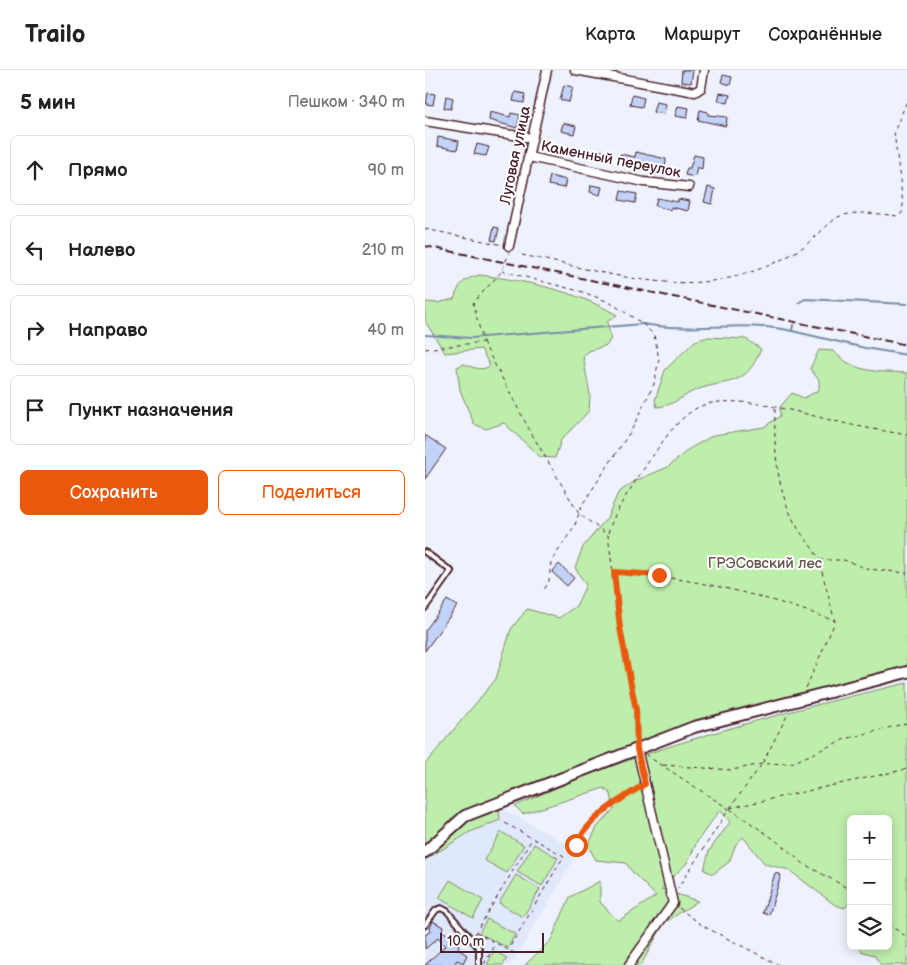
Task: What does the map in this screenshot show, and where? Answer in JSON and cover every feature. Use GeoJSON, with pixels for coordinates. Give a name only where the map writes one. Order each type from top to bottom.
{"type":"FeatureCollection","features":[{"type":"Feature","properties":{"kind":"main road"},"geometry":{"type":"LineString","coordinates":[[425,852],[465,816],[694,727],[907,672]]}},
{"type":"Feature","properties":{"kind":"street","name":"Луговая улица"},"geometry":{"type":"LineString","coordinates":[[509,246],[547,70]]}},
{"type":"Feature","properties":{"kind":"street"},"geometry":{"type":"LineString","coordinates":[[575,70],[695,92],[701,88],[703,70]]}},
{"type":"Feature","properties":{"kind":"street"},"geometry":{"type":"LineString","coordinates":[[425,121],[532,138]]}},
{"type":"Feature","properties":{"kind":"street","name":"Каменный переулок"},"geometry":{"type":"LineString","coordinates":[[529,157],[643,182],[689,187]]}},
{"type":"Feature","properties":{"kind":"street"},"geometry":{"type":"LineString","coordinates":[[629,965],[673,903],[637,749]]}},
{"type":"Feature","properties":{"kind":"lane"},"geometry":{"type":"LineString","coordinates":[[425,552],[451,570],[425,608]]}},
{"type":"Feature","properties":{"kind":"lane"},"geometry":{"type":"LineString","coordinates":[[425,925],[436,910],[441,908],[447,911],[479,948],[479,965]]}},
{"type":"Feature","properties":{"kind":"path"},"geometry":{"type":"LineString","coordinates":[[522,255],[632,277],[679,284],[729,278],[769,265],[802,248],[836,218],[856,214],[898,216],[902,212],[903,204],[894,132],[907,101]]}},
{"type":"Feature","properties":{"kind":"path"},"geometry":{"type":"LineString","coordinates":[[425,229],[509,246],[508,259],[502,271],[473,303],[483,342],[530,431],[579,514],[608,535]]}},
{"type":"Feature","properties":{"kind":"path"},"geometry":{"type":"LineString","coordinates":[[502,271],[583,292],[609,302],[643,324],[654,335],[659,359],[654,384],[632,430],[582,505],[579,514],[551,562],[549,581],[544,590]]}},
{"type":"Feature","properties":{"kind":"path"},"geometry":{"type":"LineString","coordinates":[[425,349],[483,342]]}},
{"type":"Feature","properties":{"kind":"path"},"geometry":{"type":"LineString","coordinates":[[847,889],[804,864],[774,839],[637,749],[636,710],[620,628],[608,535],[614,516],[653,455],[680,421],[702,406],[721,402],[775,408],[845,424],[907,435]]}},
{"type":"Feature","properties":{"kind":"path"},"geometry":{"type":"LineString","coordinates":[[775,408],[774,451],[778,474],[799,530],[813,546],[819,560],[835,622],[797,700],[762,764],[729,809],[674,895],[673,903],[688,918],[779,965]]}},
{"type":"Feature","properties":{"kind":"path"},"geometry":{"type":"LineString","coordinates":[[819,560],[844,560],[868,569],[907,573]]}},
{"type":"Feature","properties":{"kind":"path"},"geometry":{"type":"LineString","coordinates":[[614,572],[659,575],[718,588],[787,604],[835,622]]}},
{"type":"Feature","properties":{"kind":"path"},"geometry":{"type":"LineString","coordinates":[[662,765],[732,770],[762,764],[792,763],[845,739],[907,724]]}},
{"type":"Feature","properties":{"kind":"path"},"geometry":{"type":"LineString","coordinates":[[729,809],[907,769]]}},
{"type":"Feature","properties":{"kind":"path"},"geometry":{"type":"LineString","coordinates":[[576,845],[583,831],[602,813],[645,784]]}},
{"type":"Feature","properties":{"kind":"path"},"geometry":{"type":"LineString","coordinates":[[505,823],[564,856],[508,950]]}},
{"type":"Feature","properties":{"kind":"path"},"geometry":{"type":"LineString","coordinates":[[472,939],[532,838]]}},
{"type":"Feature","properties":{"kind":"path"},"geometry":{"type":"LineString","coordinates":[[892,927],[907,937]]}},
{"type":"Feature","properties":{"kind":"path"},"geometry":{"type":"LineString","coordinates":[[476,932],[514,953]]}},
{"type":"Feature","properties":{"kind":"path"},"geometry":{"type":"LineString","coordinates":[[484,965],[496,944]]}},
{"type":"Feature","properties":{"kind":"shaded area"},"geometry":{"type":"Polygon","coordinates":[[[501,808],[579,851],[511,965],[425,965],[425,858],[462,824],[501,808]]]}},
{"type":"Feature","properties":{"kind":"green space"},"geometry":{"type":"Polygon","coordinates":[[[480,275],[551,288],[585,299],[617,315],[607,322],[611,338],[607,345],[589,351],[583,356],[590,395],[589,411],[561,440],[555,458],[540,457],[504,423],[486,429],[474,424],[460,390],[457,367],[464,364],[477,368],[490,366],[481,349],[445,353],[425,321],[425,302],[437,303],[454,299],[463,282],[480,275]]]}},
{"type":"Feature","properties":{"kind":"green space"},"geometry":{"type":"Polygon","coordinates":[[[708,337],[746,339],[761,349],[749,371],[735,380],[696,390],[673,403],[657,407],[655,400],[665,370],[695,341],[708,337]]]}},
{"type":"Feature","properties":{"kind":"green space","name":"ГРЭСовский лес"},"geometry":{"type":"Polygon","coordinates":[[[819,350],[833,351],[850,364],[859,368],[907,373],[907,666],[662,733],[498,800],[500,820],[470,832],[425,860],[425,764],[496,679],[511,629],[527,609],[559,618],[576,606],[586,585],[575,568],[583,547],[607,518],[618,493],[635,481],[668,467],[689,449],[714,435],[764,427],[780,416],[780,407],[792,393],[804,398],[819,390],[819,380],[810,369],[819,350]]]}},
{"type":"Feature","properties":{"kind":"green space"},"geometry":{"type":"Polygon","coordinates":[[[907,683],[907,965],[881,965],[874,955],[861,950],[892,950],[892,815],[847,815],[847,906],[845,908],[835,905],[789,870],[765,864],[743,837],[736,844],[729,862],[713,874],[704,870],[709,851],[730,822],[720,810],[698,840],[687,863],[661,889],[698,901],[664,923],[641,965],[525,965],[551,940],[570,897],[600,881],[600,902],[618,921],[656,896],[633,873],[626,863],[596,860],[588,846],[597,827],[614,809],[611,794],[604,788],[523,814],[515,806],[589,774],[638,757],[714,733],[907,683]]]}},
{"type":"Feature","properties":{"kind":"green space"},"geometry":{"type":"Polygon","coordinates":[[[501,832],[524,845],[507,873],[484,860],[501,832]]]}},
{"type":"Feature","properties":{"kind":"green space"},"geometry":{"type":"Polygon","coordinates":[[[534,844],[558,858],[542,886],[517,872],[534,844]]]}},
{"type":"Feature","properties":{"kind":"green space"},"geometry":{"type":"Polygon","coordinates":[[[516,875],[540,889],[523,917],[499,903],[516,875]]]}},
{"type":"Feature","properties":{"kind":"green space"},"geometry":{"type":"Polygon","coordinates":[[[450,880],[483,900],[473,918],[439,898],[450,880]]]}},
{"type":"Feature","properties":{"kind":"green space"},"geometry":{"type":"Polygon","coordinates":[[[487,919],[515,934],[508,948],[479,933],[487,919]]]}},
{"type":"Feature","properties":{"kind":"green space"},"geometry":{"type":"Polygon","coordinates":[[[494,951],[507,958],[503,965],[487,965],[494,951]]]}},
{"type":"Feature","properties":{"kind":"building"},"geometry":{"type":"Polygon","coordinates":[[[682,70],[693,70],[691,83],[681,82],[682,70]]]}},
{"type":"Feature","properties":{"kind":"building"},"geometry":{"type":"Polygon","coordinates":[[[723,75],[732,77],[730,85],[721,82],[723,75]]]}},
{"type":"Feature","properties":{"kind":"building"},"geometry":{"type":"Polygon","coordinates":[[[564,85],[573,87],[569,102],[560,100],[564,85]]]}},
{"type":"Feature","properties":{"kind":"building"},"geometry":{"type":"Polygon","coordinates":[[[515,92],[525,94],[524,103],[513,101],[515,92]]]}},
{"type":"Feature","properties":{"kind":"building"},"geometry":{"type":"Polygon","coordinates":[[[428,93],[435,94],[433,105],[426,104],[428,93]]]}},
{"type":"Feature","properties":{"kind":"building"},"geometry":{"type":"Polygon","coordinates":[[[720,93],[730,95],[728,103],[718,101],[720,93]]]}},
{"type":"Feature","properties":{"kind":"building"},"geometry":{"type":"Polygon","coordinates":[[[632,95],[644,98],[642,107],[630,105],[632,95]]]}},
{"type":"Feature","properties":{"kind":"building"},"geometry":{"type":"Polygon","coordinates":[[[446,96],[453,98],[451,109],[444,108],[446,96]]]}},
{"type":"Feature","properties":{"kind":"building"},"geometry":{"type":"Polygon","coordinates":[[[656,102],[666,104],[664,114],[653,112],[656,102]]]}},
{"type":"Feature","properties":{"kind":"building"},"geometry":{"type":"Polygon","coordinates":[[[678,106],[689,108],[687,118],[675,116],[678,106]]]}},
{"type":"Feature","properties":{"kind":"building"},"geometry":{"type":"Polygon","coordinates":[[[700,110],[708,112],[708,115],[727,117],[726,126],[698,120],[700,110]]]}},
{"type":"Feature","properties":{"kind":"building"},"geometry":{"type":"Polygon","coordinates":[[[490,112],[510,117],[511,113],[520,115],[517,128],[489,120],[490,112]]]}},
{"type":"Feature","properties":{"kind":"building"},"geometry":{"type":"Polygon","coordinates":[[[563,123],[576,126],[574,134],[561,131],[563,123]]]}},
{"type":"Feature","properties":{"kind":"building"},"geometry":{"type":"Polygon","coordinates":[[[438,137],[459,141],[457,150],[437,146],[438,137]]]}},
{"type":"Feature","properties":{"kind":"building"},"geometry":{"type":"Polygon","coordinates":[[[477,144],[489,147],[486,156],[474,154],[477,144]]]}},
{"type":"Feature","properties":{"kind":"building"},"geometry":{"type":"Polygon","coordinates":[[[598,150],[606,152],[605,159],[596,156],[598,150]]]}},
{"type":"Feature","properties":{"kind":"building"},"geometry":{"type":"Polygon","coordinates":[[[636,152],[666,159],[665,171],[618,161],[620,154],[635,157],[636,152]]]}},
{"type":"Feature","properties":{"kind":"building"},"geometry":{"type":"Polygon","coordinates":[[[694,155],[703,157],[702,169],[697,167],[695,177],[685,175],[687,168],[690,168],[694,155]]]}},
{"type":"Feature","properties":{"kind":"building"},"geometry":{"type":"Polygon","coordinates":[[[512,171],[519,173],[517,181],[510,180],[512,171]]]}},
{"type":"Feature","properties":{"kind":"building"},"geometry":{"type":"Polygon","coordinates":[[[550,176],[566,180],[564,188],[548,185],[550,176]]]}},
{"type":"Feature","properties":{"kind":"building"},"geometry":{"type":"Polygon","coordinates":[[[591,185],[602,187],[600,195],[590,192],[591,185]]]}},
{"type":"Feature","properties":{"kind":"building"},"geometry":{"type":"Polygon","coordinates":[[[708,187],[715,189],[712,204],[704,202],[708,187]]]}},
{"type":"Feature","properties":{"kind":"building"},"geometry":{"type":"Polygon","coordinates":[[[621,191],[637,194],[635,203],[619,200],[621,191]]]}},
{"type":"Feature","properties":{"kind":"building"},"geometry":{"type":"Polygon","coordinates":[[[657,198],[678,202],[678,199],[690,201],[688,211],[671,207],[671,210],[655,206],[657,198]]]}},
{"type":"Feature","properties":{"kind":"building"},"geometry":{"type":"Polygon","coordinates":[[[494,227],[499,228],[496,241],[491,240],[494,227]]]}},
{"type":"Feature","properties":{"kind":"building"},"geometry":{"type":"Polygon","coordinates":[[[425,435],[446,449],[425,479],[425,435]]]}},
{"type":"Feature","properties":{"kind":"building"},"geometry":{"type":"Polygon","coordinates":[[[559,564],[574,578],[567,586],[552,572],[559,564]]]}},
{"type":"Feature","properties":{"kind":"building"},"geometry":{"type":"Polygon","coordinates":[[[447,600],[457,606],[425,651],[425,631],[447,600]]]}},
{"type":"Feature","properties":{"kind":"building"},"geometry":{"type":"Polygon","coordinates":[[[775,873],[781,875],[769,915],[763,913],[775,873]]]}},
{"type":"Feature","properties":{"kind":"building"},"geometry":{"type":"Polygon","coordinates":[[[433,921],[443,927],[442,931],[452,937],[451,940],[459,945],[458,949],[467,955],[463,963],[457,960],[454,965],[425,965],[445,946],[438,938],[425,949],[425,935],[431,931],[430,928],[433,921]]]}},
{"type":"Feature","properties":{"kind":"waterway"},"geometry":{"type":"LineString","coordinates":[[798,303],[805,299],[907,304]]}},
{"type":"Feature","properties":{"kind":"waterway"},"geometry":{"type":"LineString","coordinates":[[425,335],[471,338],[643,324],[680,327],[737,326],[792,331],[793,325]]}},
{"type":"Feature","properties":{"kind":"waterway"},"geometry":{"type":"LineString","coordinates":[[792,331],[865,348],[907,355]]}},
{"type":"Feature","properties":{"kind":"railway"},"geometry":{"type":"LineString","coordinates":[[425,246],[907,345]]}},
{"type":"Feature","properties":{"kind":"route"},"geometry":{"type":"LineString","coordinates":[[576,845],[583,831],[602,813],[645,784],[637,749],[636,710],[620,628],[614,572],[659,575]]}}]}
